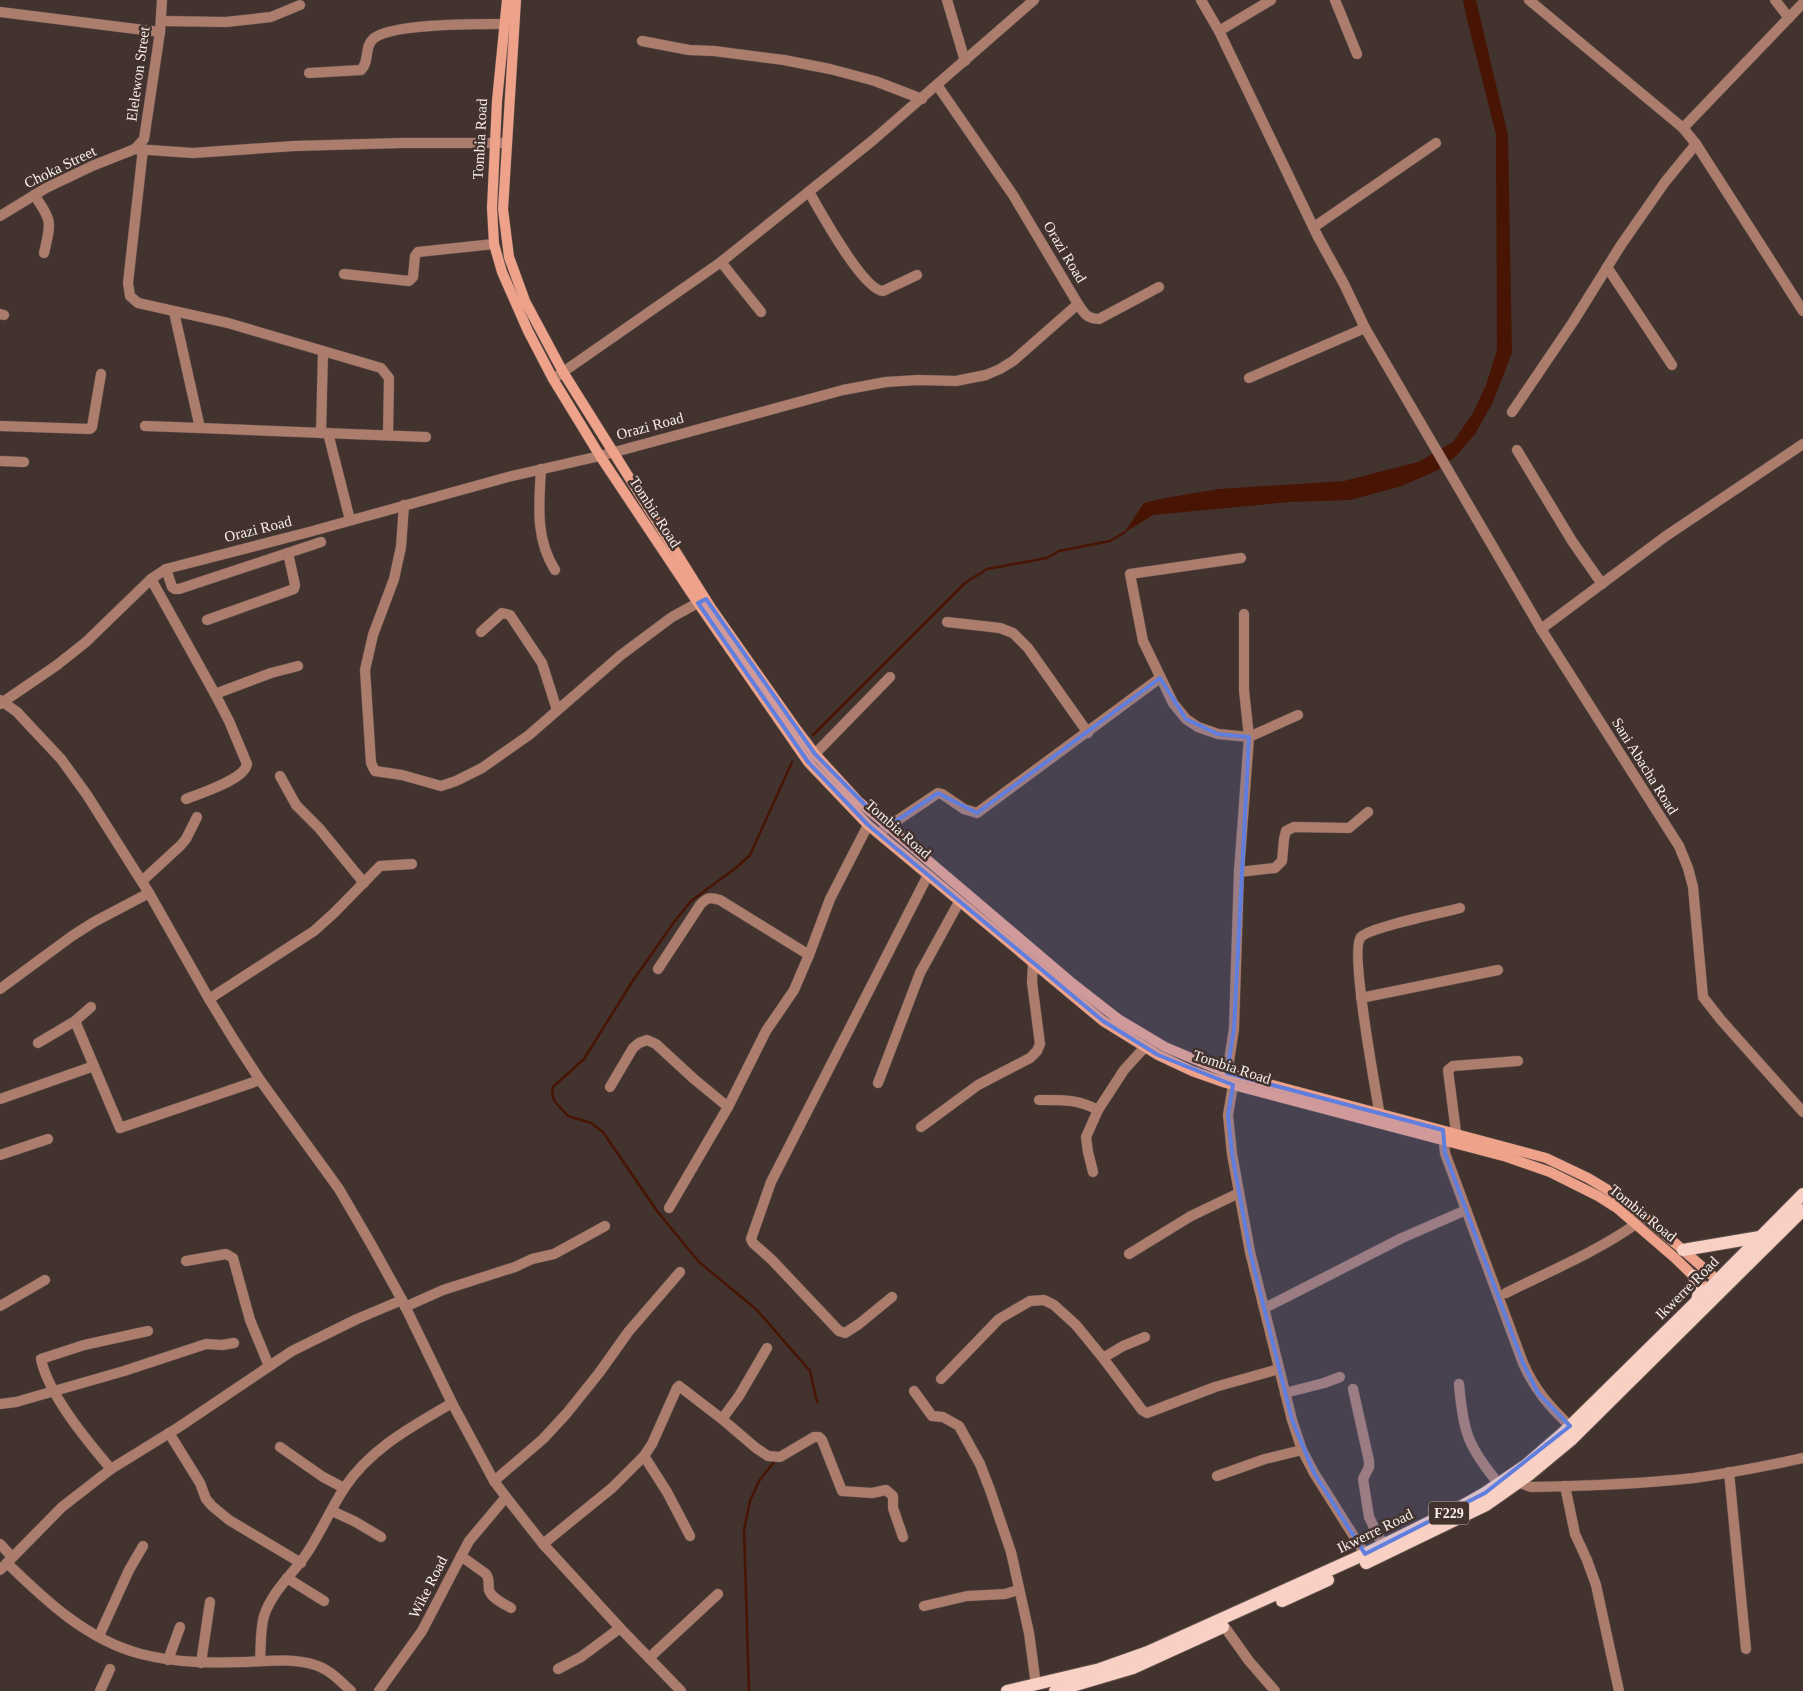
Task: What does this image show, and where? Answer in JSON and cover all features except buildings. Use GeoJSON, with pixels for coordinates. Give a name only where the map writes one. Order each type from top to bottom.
{"type":"FeatureCollection","features":[{"type":"Feature","properties":{"kind":"main road","name":"Tombia Road"},"geometry":{"type":"LineString","coordinates":[[507,0],[496,101],[492,208],[494,244],[512,298],[552,379],[600,456],[702,601],[794,726],[858,801],[1072,983],[1118,1019],[1165,1047],[1229,1080],[1382,1125],[1443,1141],[1457,1139],[1546,1158],[1588,1178],[1638,1212],[1722,1283]]}},
{"type":"Feature","properties":{"kind":"main road","name":"Tombia Road"},"geometry":{"type":"LineString","coordinates":[[516,0],[503,209],[509,257],[525,301],[563,372],[702,601],[808,762],[834,791],[878,834],[959,902],[1103,1021],[1144,1048],[1192,1071],[1443,1130],[1457,1139],[1558,1176],[1598,1196],[1636,1224],[1712,1294]]}},
{"type":"Feature","properties":{"kind":"main road","name":"Ikwerre Road"},"geometry":{"type":"LineString","coordinates":[[1007,1691],[1100,1669],[1132,1658],[1365,1554],[1464,1506],[1499,1484],[1516,1478],[1571,1440],[1712,1294],[1760,1236],[1803,1194]]}},
{"type":"Feature","properties":{"kind":"main road","name":"Ikwerre Road"},"geometry":{"type":"LineString","coordinates":[[1722,1283],[1803,1210]]}},
{"type":"Feature","properties":{"kind":"main road"},"geometry":{"type":"LineString","coordinates":[[1683,1250],[1760,1236]]}},
{"type":"Feature","properties":{"kind":"main road"},"geometry":{"type":"LineString","coordinates":[[1694,1276],[1699,1292],[1698,1302]]}},
{"type":"Feature","properties":{"kind":"main road","name":"Ikwerre Road"},"geometry":{"type":"LineString","coordinates":[[1062,1690],[1133,1668],[1468,1515],[1486,1505],[1698,1302],[1712,1294]]}},
{"type":"Feature","properties":{"kind":"street","name":"Elelewon Street"},"geometry":{"type":"LineString","coordinates":[[139,149],[144,139],[160,32],[162,0]]}},
{"type":"Feature","properties":{"kind":"street"},"geometry":{"type":"LineString","coordinates":[[947,0],[965,61]]}},
{"type":"Feature","properties":{"kind":"street"},"geometry":{"type":"LineString","coordinates":[[552,379],[721,262],[922,99],[1034,0]]}},
{"type":"Feature","properties":{"kind":"street","name":"Sani Abacha Road"},"geometry":{"type":"LineString","coordinates":[[1201,0],[1219,30],[1365,328],[1541,630],[1679,846],[1693,887],[1704,997],[1721,1020],[1803,1112]]}},
{"type":"Feature","properties":{"kind":"street"},"geometry":{"type":"LineString","coordinates":[[1219,30],[1271,0]]}},
{"type":"Feature","properties":{"kind":"street"},"geometry":{"type":"LineString","coordinates":[[1335,0],[1357,54]]}},
{"type":"Feature","properties":{"kind":"street"},"geometry":{"type":"LineString","coordinates":[[1529,0],[1683,128],[1696,144],[1803,311]]}},
{"type":"Feature","properties":{"kind":"street"},"geometry":{"type":"LineString","coordinates":[[1775,0],[1789,18]]}},
{"type":"Feature","properties":{"kind":"street"},"geometry":{"type":"LineString","coordinates":[[1683,128],[1803,3]]}},
{"type":"Feature","properties":{"kind":"street"},"geometry":{"type":"LineString","coordinates":[[160,20],[226,22],[271,17],[300,4]]}},
{"type":"Feature","properties":{"kind":"street"},"geometry":{"type":"LineString","coordinates":[[0,12],[160,32]]}},
{"type":"Feature","properties":{"kind":"street"},"geometry":{"type":"LineString","coordinates":[[308,73],[361,70],[367,61],[368,45],[373,39],[391,31],[428,26],[505,24]]}},
{"type":"Feature","properties":{"kind":"street"},"geometry":{"type":"LineString","coordinates":[[642,41],[689,50],[714,51],[784,60],[876,81],[922,99]]}},
{"type":"Feature","properties":{"kind":"street","name":"Orazi Road"},"geometry":{"type":"LineString","coordinates":[[1,702],[86,642],[151,579],[166,569],[541,469],[600,456],[843,390],[918,380],[956,381],[1000,370],[1013,361],[1078,304],[1013,195],[937,85]]}},
{"type":"Feature","properties":{"kind":"street"},"geometry":{"type":"LineString","coordinates":[[1314,227],[1436,143]]}},
{"type":"Feature","properties":{"kind":"street"},"geometry":{"type":"LineString","coordinates":[[388,435],[389,378],[387,373],[381,368],[228,323],[138,303],[130,296],[128,283],[139,149],[193,153],[294,146],[506,144]]}},
{"type":"Feature","properties":{"kind":"street"},"geometry":{"type":"LineString","coordinates":[[1512,412],[1573,322],[1621,245],[1665,182],[1696,144]]}},
{"type":"Feature","properties":{"kind":"street","name":"Choka Street"},"geometry":{"type":"LineString","coordinates":[[0,216],[46,188],[92,166],[139,149]]}},
{"type":"Feature","properties":{"kind":"street"},"geometry":{"type":"LineString","coordinates":[[809,192],[855,266],[877,291],[883,292],[917,275]]}},
{"type":"Feature","properties":{"kind":"street"},"geometry":{"type":"LineString","coordinates":[[34,195],[50,221],[44,253]]}},
{"type":"Feature","properties":{"kind":"street"},"geometry":{"type":"LineString","coordinates":[[344,274],[409,281],[413,277],[415,256],[418,252],[494,244]]}},
{"type":"Feature","properties":{"kind":"street"},"geometry":{"type":"LineString","coordinates":[[721,262],[761,312]]}},
{"type":"Feature","properties":{"kind":"street"},"geometry":{"type":"LineString","coordinates":[[1607,267],[1672,365]]}},
{"type":"Feature","properties":{"kind":"street"},"geometry":{"type":"LineString","coordinates":[[1078,304],[1085,314],[1092,319],[1099,319],[1159,287]]}},
{"type":"Feature","properties":{"kind":"street"},"geometry":{"type":"LineString","coordinates":[[174,312],[200,428]]}},
{"type":"Feature","properties":{"kind":"street"},"geometry":{"type":"LineString","coordinates":[[1250,378],[1365,328]]}},
{"type":"Feature","properties":{"kind":"street"},"geometry":{"type":"LineString","coordinates":[[323,351],[324,433],[350,520]]}},
{"type":"Feature","properties":{"kind":"street"},"geometry":{"type":"LineString","coordinates":[[0,426],[90,430],[100,374]]}},
{"type":"Feature","properties":{"kind":"street"},"geometry":{"type":"LineString","coordinates":[[145,426],[426,437]]}},
{"type":"Feature","properties":{"kind":"street"},"geometry":{"type":"LineString","coordinates":[[1541,630],[1666,536],[1803,444]]}},
{"type":"Feature","properties":{"kind":"street"},"geometry":{"type":"LineString","coordinates":[[1517,450],[1572,541],[1602,584]]}},
{"type":"Feature","properties":{"kind":"street"},"geometry":{"type":"LineString","coordinates":[[0,461],[24,462]]}},
{"type":"Feature","properties":{"kind":"street"},"geometry":{"type":"LineString","coordinates":[[541,469],[539,524],[545,550],[555,570]]}},
{"type":"Feature","properties":{"kind":"street"},"geometry":{"type":"LineString","coordinates":[[404,506],[401,547],[394,579],[373,635],[366,670],[371,764],[375,771],[402,775],[441,786],[482,768],[529,735],[621,655],[672,617],[702,601]]}},
{"type":"Feature","properties":{"kind":"street"},"geometry":{"type":"LineString","coordinates":[[166,569],[172,587],[175,590],[179,590],[321,542]]}},
{"type":"Feature","properties":{"kind":"street"},"geometry":{"type":"LineString","coordinates":[[207,620],[294,589],[296,584],[288,553]]}},
{"type":"Feature","properties":{"kind":"street"},"geometry":{"type":"LineString","coordinates":[[1241,558],[1130,574],[1143,641],[1173,703],[1186,719],[1198,727],[1218,734],[1249,737],[1298,715]]}},
{"type":"Feature","properties":{"kind":"street"},"geometry":{"type":"LineString","coordinates":[[151,579],[215,694],[246,758],[247,768],[243,773],[228,782],[186,799]]}},
{"type":"Feature","properties":{"kind":"street"},"geometry":{"type":"LineString","coordinates":[[481,632],[502,613],[510,615],[542,663],[557,710]]}},
{"type":"Feature","properties":{"kind":"street"},"geometry":{"type":"LineString","coordinates":[[1244,614],[1244,690],[1249,737],[1239,872],[1234,1029],[1229,1080],[1228,1134],[1250,1252],[1285,1393],[1302,1450],[1314,1473],[1365,1554]]}},
{"type":"Feature","properties":{"kind":"street"},"geometry":{"type":"LineString","coordinates":[[947,622],[1000,628],[1012,633],[1028,648],[1088,733]]}},
{"type":"Feature","properties":{"kind":"street"},"geometry":{"type":"LineString","coordinates":[[215,694],[271,673],[298,666]]}},
{"type":"Feature","properties":{"kind":"street"},"geometry":{"type":"LineString","coordinates":[[808,762],[890,677]]}},
{"type":"Feature","properties":{"kind":"street"},"geometry":{"type":"LineString","coordinates":[[878,834],[938,793],[964,809],[977,813],[1088,733],[1160,678]]}},
{"type":"Feature","properties":{"kind":"street"},"geometry":{"type":"LineString","coordinates":[[1,702],[17,712],[60,759],[87,795],[150,893],[209,999],[260,1080],[339,1189],[403,1303],[452,1403],[494,1480],[543,1544],[681,1691]]}},
{"type":"Feature","properties":{"kind":"street"},"geometry":{"type":"LineString","coordinates":[[280,776],[296,805],[319,828],[364,883]]}},
{"type":"Feature","properties":{"kind":"street"},"geometry":{"type":"LineString","coordinates":[[1239,872],[1275,868],[1282,861],[1286,831],[1294,827],[1348,828],[1368,812]]}},
{"type":"Feature","properties":{"kind":"street"},"geometry":{"type":"LineString","coordinates":[[142,880],[180,846],[186,839],[197,817]]}},
{"type":"Feature","properties":{"kind":"street"},"geometry":{"type":"LineString","coordinates":[[669,1208],[728,1106],[766,1031],[794,990],[830,899],[868,824]]}},
{"type":"Feature","properties":{"kind":"street"},"geometry":{"type":"LineString","coordinates":[[209,999],[314,931],[380,866],[412,864]]}},
{"type":"Feature","properties":{"kind":"street"},"geometry":{"type":"LineString","coordinates":[[892,1297],[845,1333],[839,1331],[772,1260],[753,1243],[752,1239],[771,1182],[928,875]]}},
{"type":"Feature","properties":{"kind":"street"},"geometry":{"type":"LineString","coordinates":[[0,989],[72,936],[94,922],[150,893]]}},
{"type":"Feature","properties":{"kind":"street"},"geometry":{"type":"LineString","coordinates":[[658,970],[706,898],[712,898],[728,905],[809,955]]}},
{"type":"Feature","properties":{"kind":"street"},"geometry":{"type":"LineString","coordinates":[[878,1083],[920,973],[959,902]]}},
{"type":"Feature","properties":{"kind":"street"},"geometry":{"type":"LineString","coordinates":[[1382,1125],[1361,998],[1357,949],[1359,939],[1365,933],[1391,925],[1460,908]]}},
{"type":"Feature","properties":{"kind":"street"},"geometry":{"type":"LineString","coordinates":[[921,1127],[978,1085],[1030,1058],[1037,1051],[1040,1044],[1032,982],[1034,964]]}},
{"type":"Feature","properties":{"kind":"street"},"geometry":{"type":"LineString","coordinates":[[1361,998],[1498,970]]}},
{"type":"Feature","properties":{"kind":"street"},"geometry":{"type":"LineString","coordinates":[[38,1043],[75,1021],[91,1007]]}},
{"type":"Feature","properties":{"kind":"street"},"geometry":{"type":"LineString","coordinates":[[75,1021],[120,1128],[260,1080]]}},
{"type":"Feature","properties":{"kind":"street"},"geometry":{"type":"LineString","coordinates":[[610,1087],[633,1048],[647,1040],[656,1044],[694,1079],[728,1106]]}},
{"type":"Feature","properties":{"kind":"street"},"geometry":{"type":"LineString","coordinates":[[1093,1172],[1086,1137],[1098,1110],[1124,1070],[1144,1048]]}},
{"type":"Feature","properties":{"kind":"street"},"geometry":{"type":"LineString","coordinates":[[1457,1139],[1448,1070],[1453,1066],[1518,1061]]}},
{"type":"Feature","properties":{"kind":"street"},"geometry":{"type":"LineString","coordinates":[[0,1099],[94,1066]]}},
{"type":"Feature","properties":{"kind":"street"},"geometry":{"type":"LineString","coordinates":[[1039,1100],[1063,1100],[1085,1103],[1098,1110]]}},
{"type":"Feature","properties":{"kind":"street"},"geometry":{"type":"LineString","coordinates":[[1443,1130],[1445,1153],[1529,1378],[1549,1406],[1570,1426]]}},
{"type":"Feature","properties":{"kind":"street"},"geometry":{"type":"LineString","coordinates":[[0,1156],[48,1139]]}},
{"type":"Feature","properties":{"kind":"street"},"geometry":{"type":"LineString","coordinates":[[1129,1254],[1191,1216],[1239,1193]]}},
{"type":"Feature","properties":{"kind":"street"},"geometry":{"type":"LineString","coordinates":[[1265,1308],[1402,1238],[1466,1210]]}},
{"type":"Feature","properties":{"kind":"street"},"geometry":{"type":"LineString","coordinates":[[1506,1293],[1597,1248],[1636,1224]]}},
{"type":"Feature","properties":{"kind":"street"},"geometry":{"type":"LineString","coordinates":[[6,1563],[62,1507],[111,1469],[292,1351],[324,1334],[403,1303],[532,1259],[554,1254],[605,1226]]}},
{"type":"Feature","properties":{"kind":"street"},"geometry":{"type":"LineString","coordinates":[[186,1261],[226,1254],[232,1258],[250,1320],[269,1366]]}},
{"type":"Feature","properties":{"kind":"street"},"geometry":{"type":"LineString","coordinates":[[494,1480],[543,1439],[561,1420],[630,1331],[680,1272]]}},
{"type":"Feature","properties":{"kind":"street"},"geometry":{"type":"LineString","coordinates":[[0,1306],[45,1280]]}},
{"type":"Feature","properties":{"kind":"street"},"geometry":{"type":"LineString","coordinates":[[941,1379],[999,1319],[1030,1301],[1044,1300],[1054,1304],[1076,1325],[1142,1410],[1147,1413],[1215,1387],[1279,1369]]}},
{"type":"Feature","properties":{"kind":"street"},"geometry":{"type":"LineString","coordinates":[[111,1469],[84,1437],[55,1390],[42,1364],[42,1359],[99,1342],[148,1331]]}},
{"type":"Feature","properties":{"kind":"street"},"geometry":{"type":"LineString","coordinates":[[1103,1358],[1123,1346],[1145,1337]]}},
{"type":"Feature","properties":{"kind":"street"},"geometry":{"type":"LineString","coordinates":[[0,1404],[16,1402],[124,1371],[206,1344],[222,1345],[234,1343]]}},
{"type":"Feature","properties":{"kind":"street"},"geometry":{"type":"LineString","coordinates":[[722,1418],[739,1396],[768,1348]]}},
{"type":"Feature","properties":{"kind":"street"},"geometry":{"type":"LineString","coordinates":[[1285,1393],[1340,1377]]}},
{"type":"Feature","properties":{"kind":"street"},"geometry":{"type":"LineString","coordinates":[[1459,1384],[1461,1417],[1470,1445],[1480,1462],[1499,1484]]}},
{"type":"Feature","properties":{"kind":"street"},"geometry":{"type":"LineString","coordinates":[[543,1544],[612,1488],[644,1456],[652,1444],[678,1386],[722,1418],[768,1456],[780,1457],[814,1437],[819,1437],[822,1440],[842,1491],[872,1493],[886,1490],[893,1496],[893,1508],[903,1537]]}},
{"type":"Feature","properties":{"kind":"street"},"geometry":{"type":"LineString","coordinates":[[1353,1389],[1369,1461],[1369,1467],[1363,1479],[1369,1516],[1379,1538],[1385,1544]]}},
{"type":"Feature","properties":{"kind":"street"},"geometry":{"type":"LineString","coordinates":[[914,1391],[932,1416],[943,1417],[959,1426],[993,1498],[1010,1552],[1029,1633],[1036,1685]]}},
{"type":"Feature","properties":{"kind":"street"},"geometry":{"type":"LineString","coordinates":[[260,1661],[261,1631],[264,1616],[270,1602],[287,1578],[301,1563],[344,1488],[367,1461],[384,1446],[452,1403]]}},
{"type":"Feature","properties":{"kind":"street"},"geometry":{"type":"LineString","coordinates":[[168,1433],[200,1483],[206,1499],[212,1506],[229,1520],[301,1563]]}},
{"type":"Feature","properties":{"kind":"street"},"geometry":{"type":"LineString","coordinates":[[280,1447],[323,1477],[344,1488]]}},
{"type":"Feature","properties":{"kind":"street"},"geometry":{"type":"LineString","coordinates":[[1217,1476],[1265,1458],[1302,1450]]}},
{"type":"Feature","properties":{"kind":"street"},"geometry":{"type":"LineString","coordinates":[[644,1456],[667,1492],[690,1536]]}},
{"type":"Feature","properties":{"kind":"street"},"geometry":{"type":"LineString","coordinates":[[1516,1478],[1531,1487],[1641,1483],[1729,1472],[1803,1458]]}},
{"type":"Feature","properties":{"kind":"street"},"geometry":{"type":"LineString","coordinates":[[1729,1472],[1746,1649]]}},
{"type":"Feature","properties":{"kind":"street"},"geometry":{"type":"LineString","coordinates":[[1565,1486],[1575,1534],[1596,1585],[1619,1691]]}},
{"type":"Feature","properties":{"kind":"street","name":"Wike Road"},"geometry":{"type":"LineString","coordinates":[[379,1691],[422,1631],[469,1541],[506,1497]]}},
{"type":"Feature","properties":{"kind":"street"},"geometry":{"type":"LineString","coordinates":[[332,1511],[381,1537]]}},
{"type":"Feature","properties":{"kind":"street"},"geometry":{"type":"LineString","coordinates":[[0,1544],[6,1563],[52,1605],[74,1621],[118,1646],[140,1654],[168,1660],[201,1663],[280,1660],[314,1664],[329,1672],[351,1691]]}},
{"type":"Feature","properties":{"kind":"street"},"geometry":{"type":"LineString","coordinates":[[99,1636],[128,1570],[143,1546]]}},
{"type":"Feature","properties":{"kind":"street"},"geometry":{"type":"LineString","coordinates":[[461,1556],[486,1574],[489,1578],[489,1591],[492,1596],[511,1608]]}},
{"type":"Feature","properties":{"kind":"street"},"geometry":{"type":"LineString","coordinates":[[287,1578],[324,1601]]}},
{"type":"Feature","properties":{"kind":"street"},"geometry":{"type":"LineString","coordinates":[[924,1606],[967,1596],[1005,1594],[1018,1590]]}},
{"type":"Feature","properties":{"kind":"street"},"geometry":{"type":"LineString","coordinates":[[649,1658],[718,1594]]}},
{"type":"Feature","properties":{"kind":"street"},"geometry":{"type":"LineString","coordinates":[[201,1663],[210,1602]]}},
{"type":"Feature","properties":{"kind":"street"},"geometry":{"type":"LineString","coordinates":[[1224,1626],[1249,1661],[1275,1691]]}},
{"type":"Feature","properties":{"kind":"street"},"geometry":{"type":"LineString","coordinates":[[168,1660],[180,1627]]}},
{"type":"Feature","properties":{"kind":"street"},"geometry":{"type":"LineString","coordinates":[[558,1669],[580,1657],[620,1628]]}},
{"type":"Feature","properties":{"kind":"street"},"geometry":{"type":"LineString","coordinates":[[100,1691],[110,1669]]}},
{"type":"Feature","properties":{"kind":"highlighted area"},"geometry":{"type":"Polygon","coordinates":[[[706,599],[815,754],[887,827],[938,793],[977,813],[1160,678],[1186,719],[1218,734],[1249,737],[1234,1029],[1227,1073],[1443,1130],[1445,1153],[1523,1363],[1538,1393],[1570,1426],[1485,1493],[1365,1554],[1314,1473],[1292,1420],[1250,1252],[1232,1154],[1228,1115],[1233,1085],[1158,1055],[1103,1021],[868,825],[808,762],[698,603],[706,599]]]}},
{"type":"Feature","properties":{"kind":"shaded area"},"geometry":{"type":"Polygon","coordinates":[[[1463,0],[1476,0],[1508,135],[1512,353],[1492,404],[1475,434],[1457,455],[1438,470],[1402,486],[1350,500],[1289,502],[1153,515],[1124,533],[1144,503],[1219,489],[1344,481],[1418,462],[1453,442],[1473,413],[1486,385],[1497,350],[1496,134],[1463,0]]]}},
{"type":"Feature","properties":{"kind":"waterway"},"geometry":{"type":"LineString","coordinates":[[813,735],[965,583],[987,569],[1047,558],[1059,551],[1110,541],[1125,532]]}},
{"type":"Feature","properties":{"kind":"waterway"},"geometry":{"type":"LineString","coordinates":[[792,762],[750,855],[691,901],[632,982],[584,1059],[553,1087],[552,1094],[555,1102],[568,1116],[591,1123],[603,1132],[657,1211],[699,1262],[757,1310],[810,1371],[817,1402]]}},
{"type":"Feature","properties":{"kind":"waterway"},"geometry":{"type":"LineString","coordinates":[[749,1691],[744,1530],[750,1501],[759,1481],[774,1462]]}}]}
